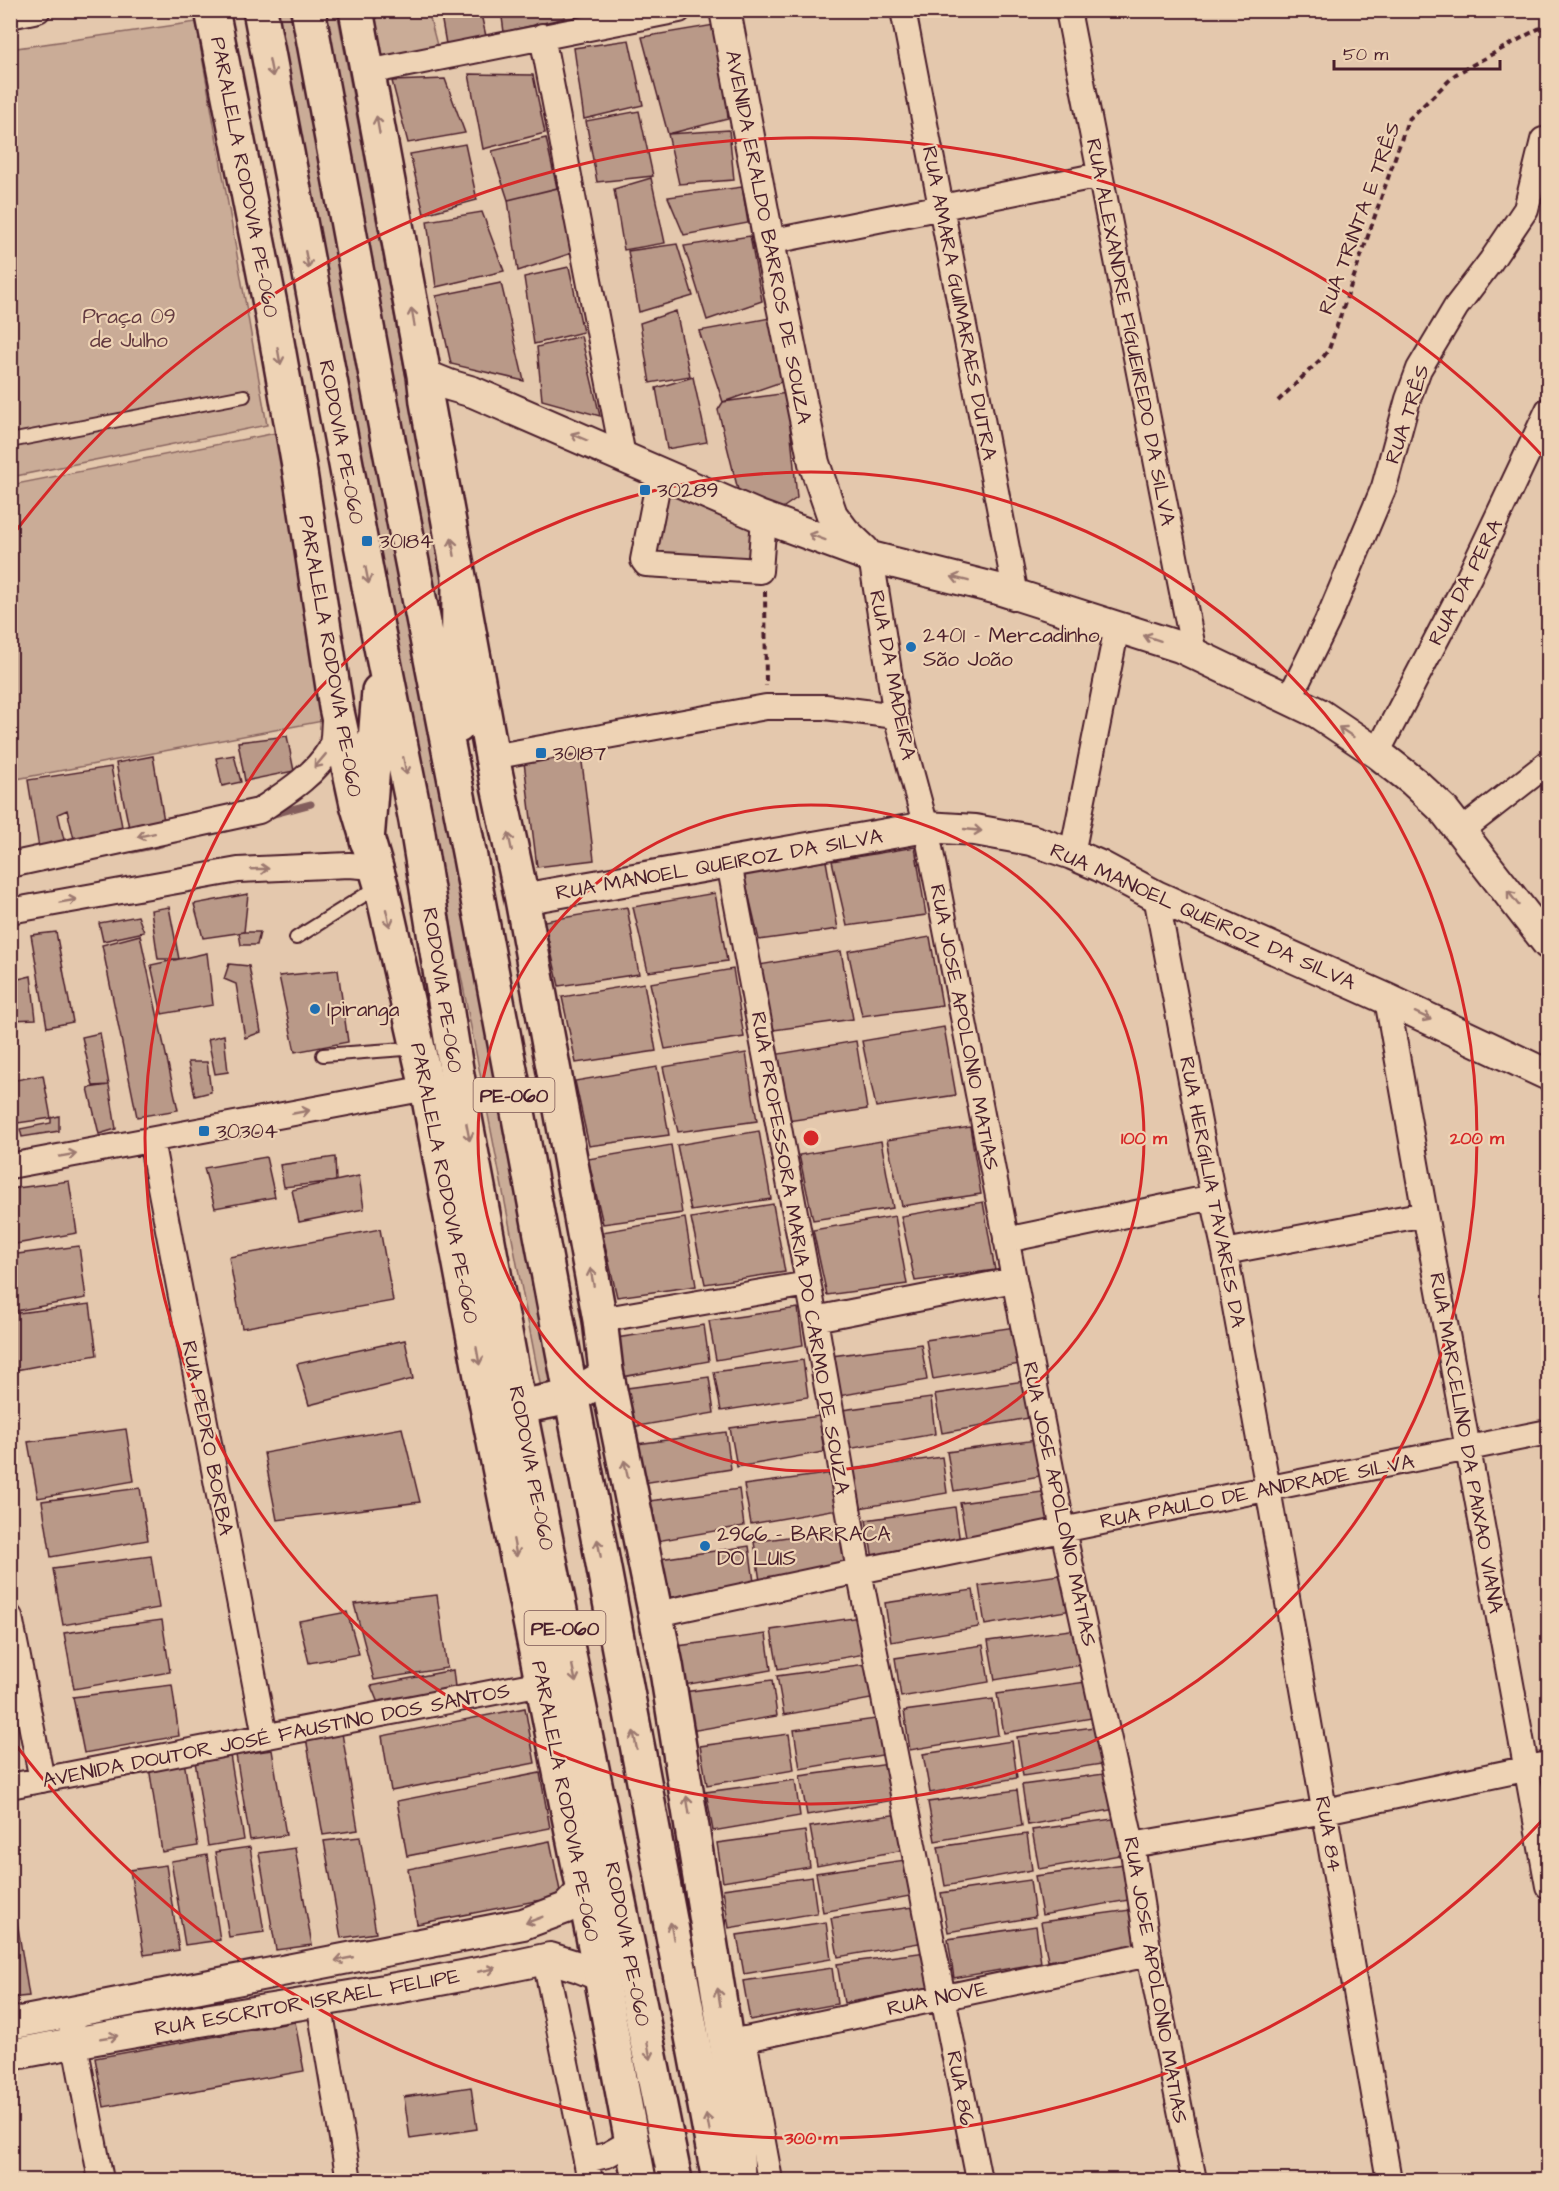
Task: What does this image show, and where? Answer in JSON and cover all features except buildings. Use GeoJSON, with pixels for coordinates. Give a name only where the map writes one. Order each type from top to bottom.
{"type":"FeatureCollection","features":[{"type":"Feature","properties":{"kind":"main road","name":"PARALELA RODOVIA PE-060"},"geometry":{"type":"LineString","coordinates":[[212,10],[289,408],[336,707],[419,1048],[639,2181]]}},
{"type":"Feature","properties":{"kind":"main road","name":"RODOVIA PE-060"},"geometry":{"type":"LineString","coordinates":[[260,10],[416,821],[457,1075],[519,1407],[675,2181]]}},
{"type":"Feature","properties":{"kind":"main road","name":"PE-060"},"geometry":{"type":"LineString","coordinates":[[308,10],[719,2181]]}},
{"type":"Feature","properties":{"kind":"main road","name":"PE-060"},"geometry":{"type":"LineString","coordinates":[[356,10],[424,375],[459,581],[492,757],[522,899],[600,1320],[606,1371],[657,1614],[736,2041],[738,2181]]}},
{"type":"Feature","properties":{"kind":"main road"},"geometry":{"type":"LineString","coordinates":[[457,794],[459,581]]}},
{"type":"Feature","properties":{"kind":"main road"},"geometry":{"type":"LineString","coordinates":[[374,864],[382,653]]}},
{"type":"Feature","properties":{"kind":"main road"},"geometry":{"type":"LineString","coordinates":[[484,1392],[502,1402],[519,1407],[571,1397],[593,1385],[606,1371]]}},
{"type":"Feature","properties":{"kind":"street"},"geometry":{"type":"LineString","coordinates":[[10,16],[38,10]]}},
{"type":"Feature","properties":{"kind":"street"},"geometry":{"type":"LineString","coordinates":[[368,72],[679,10]]}},
{"type":"Feature","properties":{"kind":"street","name":"AVENIDA ERALDO BARROS DE SOUZA"},"geometry":{"type":"LineString","coordinates":[[725,10],[768,243],[814,463],[832,516],[844,531],[872,557]]}},
{"type":"Feature","properties":{"kind":"street","name":"RUA AMARA GUIMARAES DUTRA"},"geometry":{"type":"LineString","coordinates":[[903,10],[1016,595]]}},
{"type":"Feature","properties":{"kind":"street","name":"RUA ALEXANDRE FIGUEIREDO DA SILVA"},"geometry":{"type":"LineString","coordinates":[[1068,10],[1194,653]]}},
{"type":"Feature","properties":{"kind":"street"},"geometry":{"type":"LineString","coordinates":[[542,36],[623,456]]}},
{"type":"Feature","properties":{"kind":"street","name":"RUA TRÊS"},"geometry":{"type":"LineString","coordinates":[[1289,699],[1328,622],[1384,487],[1408,399],[1419,369],[1456,307],[1491,261],[1526,208],[1543,140]]}},
{"type":"Feature","properties":{"kind":"street"},"geometry":{"type":"LineString","coordinates":[[768,243],[1100,175]]}},
{"type":"Feature","properties":{"kind":"street"},"geometry":{"type":"LineString","coordinates":[[424,375],[449,386],[473,392],[773,521],[872,557],[1016,595],[1180,647],[1318,713],[1377,753],[1435,802],[1461,831],[1548,944]]}},
{"type":"Feature","properties":{"kind":"street","name":"RUA DA PERA"},"geometry":{"type":"LineString","coordinates":[[1377,753],[1468,577],[1548,410]]}},
{"type":"Feature","properties":{"kind":"street","name":"AVENIDA ERALDO BARROS DE SOUZA"},"geometry":{"type":"LineString","coordinates":[[773,521],[801,507],[814,463]]}},
{"type":"Feature","properties":{"kind":"street"},"geometry":{"type":"LineString","coordinates":[[660,473],[644,562],[649,565],[760,571],[773,521]]}},
{"type":"Feature","properties":{"kind":"street","name":"RUA DA MADEIRA"},"geometry":{"type":"LineString","coordinates":[[872,557],[896,716],[926,827]]}},
{"type":"Feature","properties":{"kind":"street"},"geometry":{"type":"LineString","coordinates":[[1072,854],[1117,627]]}},
{"type":"Feature","properties":{"kind":"street"},"geometry":{"type":"LineString","coordinates":[[10,865],[259,811],[289,791],[311,772],[331,747],[336,707]]}},
{"type":"Feature","properties":{"kind":"street"},"geometry":{"type":"LineString","coordinates":[[492,757],[766,707],[825,707],[896,716]]}},
{"type":"Feature","properties":{"kind":"street"},"geometry":{"type":"LineString","coordinates":[[1461,831],[1548,765]]}},
{"type":"Feature","properties":{"kind":"street","name":"RUA MANOEL QUEIROZ DA SILVA"},"geometry":{"type":"LineString","coordinates":[[522,899],[729,864],[926,827],[975,830],[1031,840],[1072,854],[1156,896],[1387,999],[1548,1075]]}},
{"type":"Feature","properties":{"kind":"street","name":"RUA JOSE APOLONIO MATIAS"},"geometry":{"type":"LineString","coordinates":[[926,827],[1064,1530],[1132,1845],[1149,1954],[1194,2181]]}},
{"type":"Feature","properties":{"kind":"street"},"geometry":{"type":"LineString","coordinates":[[10,911],[238,870],[374,864]]}},
{"type":"Feature","properties":{"kind":"street","name":"RUA PROFESSORA MARIA DO CARMO DE SOUZA"},"geometry":{"type":"LineString","coordinates":[[729,864],[815,1319],[859,1571],[943,1996]]}},
{"type":"Feature","properties":{"kind":"street","name":"RUA HERGILIA TAVARES DA"},"geometry":{"type":"LineString","coordinates":[[1156,896],[1268,1489]]}},
{"type":"Feature","properties":{"kind":"street","name":"RUA MARCELINO DA PAIXAO VIANA"},"geometry":{"type":"LineString","coordinates":[[1387,999],[1469,1448],[1537,1766],[1548,1886]]}},
{"type":"Feature","properties":{"kind":"street"},"geometry":{"type":"LineString","coordinates":[[10,1166],[427,1088]]}},
{"type":"Feature","properties":{"kind":"street","name":"RUA PEDRO BORBA"},"geometry":{"type":"LineString","coordinates":[[151,1140],[265,1736]]}},
{"type":"Feature","properties":{"kind":"street"},"geometry":{"type":"LineString","coordinates":[[1006,1240],[1213,1197]]}},
{"type":"Feature","properties":{"kind":"street"},"geometry":{"type":"LineString","coordinates":[[1225,1252],[1425,1214]]}},
{"type":"Feature","properties":{"kind":"street"},"geometry":{"type":"LineString","coordinates":[[815,1319],[1014,1280]]}},
{"type":"Feature","properties":{"kind":"street"},"geometry":{"type":"LineString","coordinates":[[600,1320],[808,1284]]}},
{"type":"Feature","properties":{"kind":"street","name":"RUA PAULO DE ANDRADE SILVA"},"geometry":{"type":"LineString","coordinates":[[657,1614],[1548,1432]]}},
{"type":"Feature","properties":{"kind":"street","name":"RUA 84"},"geometry":{"type":"LineString","coordinates":[[1268,1489],[1389,2181]]}},
{"type":"Feature","properties":{"kind":"street"},"geometry":{"type":"LineString","coordinates":[[10,1617],[42,1780]]}},
{"type":"Feature","properties":{"kind":"street","name":"AVENIDA DOUTOR JOSÉ FAUSTINO DOS SANTOS"},"geometry":{"type":"LineString","coordinates":[[10,1786],[542,1683]]}},
{"type":"Feature","properties":{"kind":"street"},"geometry":{"type":"LineString","coordinates":[[1132,1845],[1325,1811],[1537,1766]]}},
{"type":"Feature","properties":{"kind":"street","name":"RUA ESCRITOR ISRAEL FELIPE"},"geometry":{"type":"LineString","coordinates":[[10,2024],[523,1924],[566,1908],[584,1890]]}},
{"type":"Feature","properties":{"kind":"street","name":"RUA NOVE"},"geometry":{"type":"LineString","coordinates":[[736,2041],[1149,1954]]}},
{"type":"Feature","properties":{"kind":"street","name":"RUA ESCRITOR ISRAEL FELIPE"},"geometry":{"type":"LineString","coordinates":[[10,2055],[75,2042],[319,2002],[550,1959],[579,1966],[601,1976]]}},
{"type":"Feature","properties":{"kind":"street"},"geometry":{"type":"LineString","coordinates":[[545,1960],[588,2170],[607,2155],[632,2141]]}},
{"type":"Feature","properties":{"kind":"street","name":"RUA 86"},"geometry":{"type":"LineString","coordinates":[[943,1996],[979,2181]]}},
{"type":"Feature","properties":{"kind":"street"},"geometry":{"type":"LineString","coordinates":[[319,2002],[349,2181]]}},
{"type":"Feature","properties":{"kind":"street"},"geometry":{"type":"LineString","coordinates":[[69,2013],[101,2181]]}},
{"type":"Feature","properties":{"kind":"street"},"geometry":{"type":"LineString","coordinates":[[736,2041],[770,2181]]}},
{"type":"Feature","properties":{"kind":"lane"},"geometry":{"type":"LineString","coordinates":[[10,441],[244,396]]}},
{"type":"Feature","properties":{"kind":"lane"},"geometry":{"type":"LineString","coordinates":[[296,938],[374,864]]}},
{"type":"Feature","properties":{"kind":"lane"},"geometry":{"type":"LineString","coordinates":[[323,1055],[419,1048]]}},
{"type":"Feature","properties":{"kind":"path","name":"RUA TRINTA E TRÊS"},"geometry":{"type":"LineString","coordinates":[[1278,401],[1329,349],[1408,120],[1456,74],[1538,29],[1548,26]]}},
{"type":"Feature","properties":{"kind":"path"},"geometry":{"type":"LineString","coordinates":[[760,571],[765,580],[766,707]]}},
{"type":"Feature","properties":{"kind":"green space"},"geometry":{"type":"Polygon","coordinates":[[[274,11],[295,11],[562,1380],[541,1388],[274,11]]]}},
{"type":"Feature","properties":{"kind":"green space"},"geometry":{"type":"Polygon","coordinates":[[[318,11],[337,11],[444,580],[450,693],[318,11]]]}},
{"type":"Feature","properties":{"kind":"green space"},"geometry":{"type":"Polygon","coordinates":[[[371,11],[428,11],[439,53],[382,67],[371,11]]]}},
{"type":"Feature","properties":{"kind":"green space","name":"Praça 09 de Julho"},"geometry":{"type":"Polygon","coordinates":[[[196,22],[267,425],[11,477],[10,49],[196,22]]]}},
{"type":"Feature","properties":{"kind":"green space"},"geometry":{"type":"Polygon","coordinates":[[[276,433],[328,720],[11,780],[11,485],[276,433]]]}},
{"type":"Feature","properties":{"kind":"green space"},"geometry":{"type":"Polygon","coordinates":[[[648,483],[767,532],[763,574],[635,572],[640,519],[648,483]]]}},
{"type":"Feature","properties":{"kind":"waterway"},"geometry":{"type":"LineString","coordinates":[[270,815],[311,804]]}},
{"type":"Feature","properties":{"kind":"waterway"},"geometry":{"type":"LineString","coordinates":[[133,850],[161,844]]}},
{"type":"Feature","properties":{"kind":"place","name":"30289"},"geometry":{"type":"Point","coordinates":[645,490]}},
{"type":"Feature","properties":{"kind":"place","name":"30184"},"geometry":{"type":"Point","coordinates":[367,541]}},
{"type":"Feature","properties":{"kind":"place","name":"2401 - Mercadinho São João"},"geometry":{"type":"Point","coordinates":[911,647]}},
{"type":"Feature","properties":{"kind":"place","name":"30187"},"geometry":{"type":"Point","coordinates":[541,753]}},
{"type":"Feature","properties":{"kind":"place","name":"Ipiranga"},"geometry":{"type":"Point","coordinates":[315,1009]}},
{"type":"Feature","properties":{"kind":"place","name":"30304"},"geometry":{"type":"Point","coordinates":[204,1131]}},
{"type":"Feature","properties":{"kind":"place","name":"2966 - BARRACA DO LUIS"},"geometry":{"type":"Point","coordinates":[705,1546]}}]}
